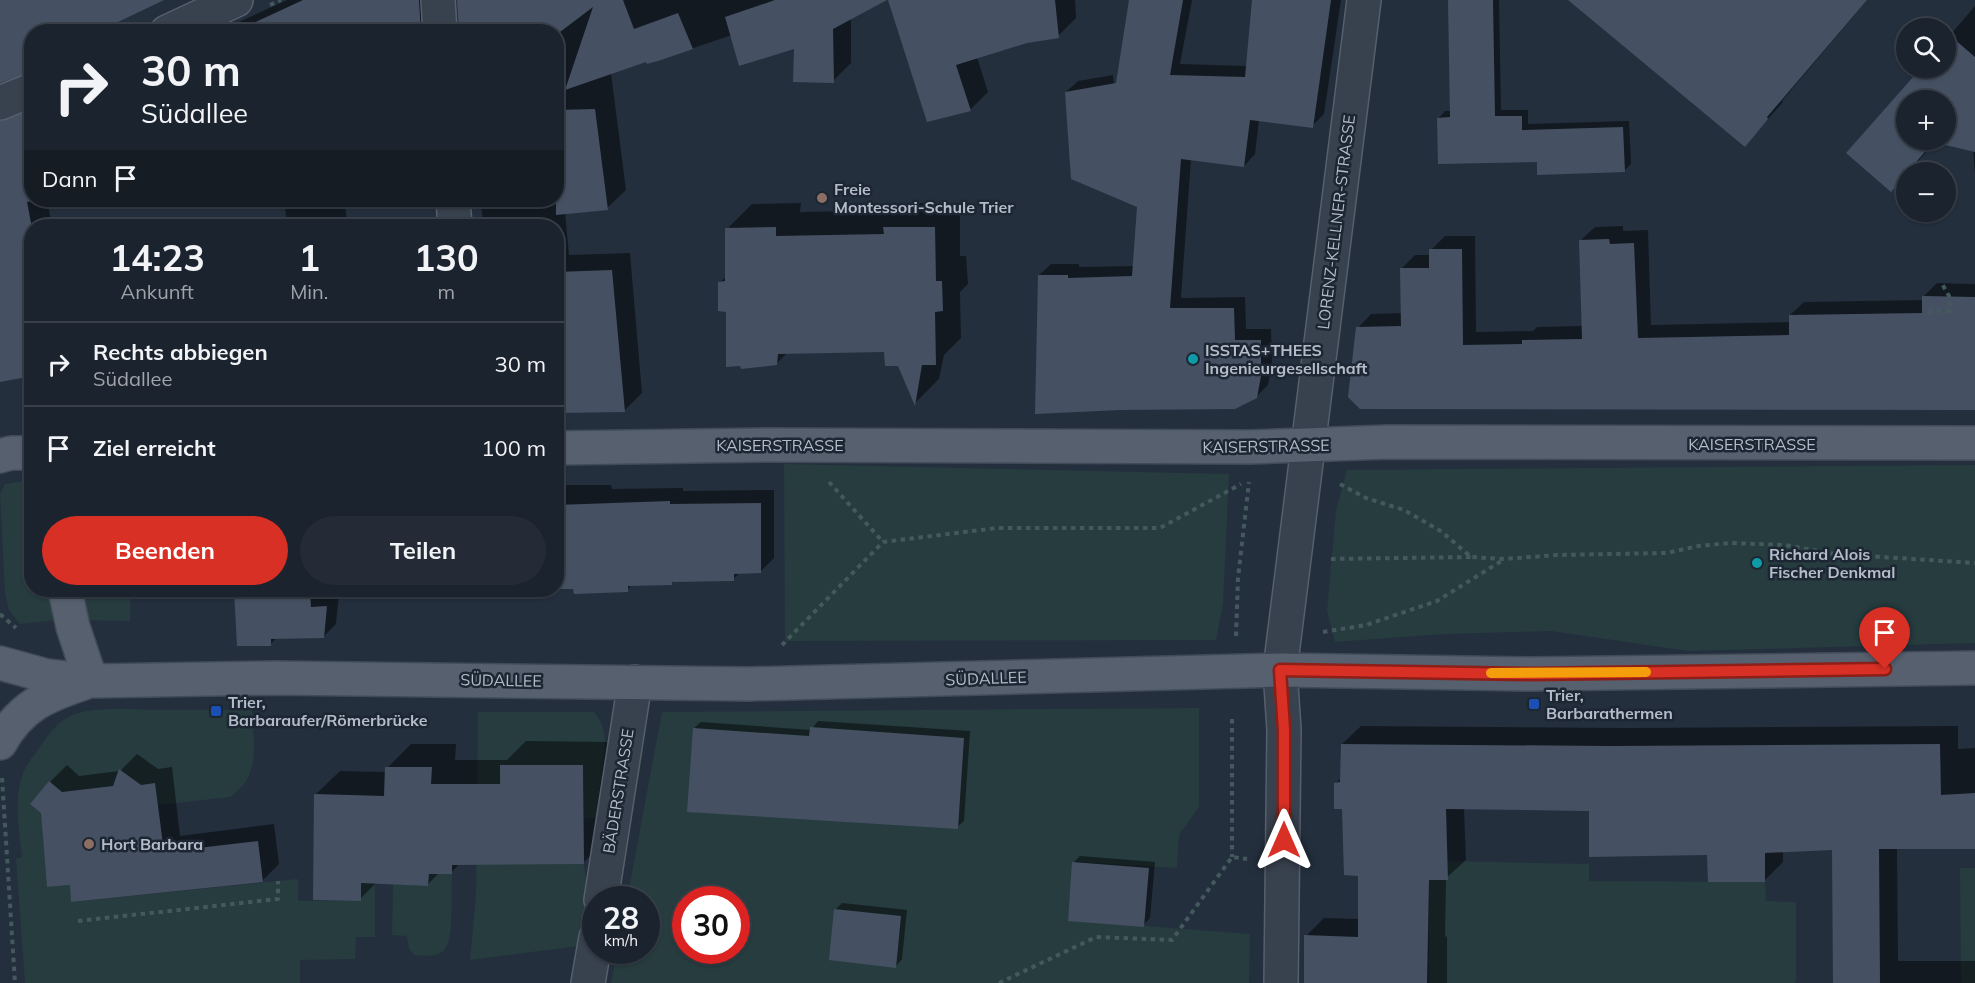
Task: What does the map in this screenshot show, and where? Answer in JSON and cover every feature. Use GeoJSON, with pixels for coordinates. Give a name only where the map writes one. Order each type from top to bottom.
{"type":"FeatureCollection","features":[{"type":"Feature","properties":{"kind":"main road","name":"KAISERSTRASSE"},"geometry":{"type":"LineString","coordinates":[[564,448],[796,445],[1250,447],[1388,442],[1975,444]]}},
{"type":"Feature","properties":{"kind":"main road"},"geometry":{"type":"LineString","coordinates":[[0,456],[24,453]]}},
{"type":"Feature","properties":{"kind":"main road"},"geometry":{"type":"LineString","coordinates":[[1,757],[7,731],[27,710],[49,694],[91,681],[73,627],[67,597]]}},
{"type":"Feature","properties":{"kind":"main road","name":"SÜDALLEE"},"geometry":{"type":"LineString","coordinates":[[0,663],[47,676],[91,681],[277,678],[759,684],[1280,670],[1532,674],[1975,668]]}},
{"type":"Feature","properties":{"kind":"street"},"geometry":{"type":"LineString","coordinates":[[185,24],[236,0]]}},
{"type":"Feature","properties":{"kind":"street"},"geometry":{"type":"LineString","coordinates":[[438,0],[440,24]]}},
{"type":"Feature","properties":{"kind":"street","name":"LORENZ-KELLNER-STRASSE"},"geometry":{"type":"LineString","coordinates":[[1281,983],[1284,730],[1280,670],[1364,0]]}},
{"type":"Feature","properties":{"kind":"street"},"geometry":{"type":"LineString","coordinates":[[0,103],[24,93]]}},
{"type":"Feature","properties":{"kind":"street","name":"BÄDERSTRASSE"},"geometry":{"type":"LineString","coordinates":[[603,886],[635,682]]}},
{"type":"Feature","properties":{"kind":"street"},"geometry":{"type":"LineString","coordinates":[[588,983],[591,964]]}},
{"type":"Feature","properties":{"kind":"path"},"geometry":{"type":"LineString","coordinates":[[1931,311],[1950,311],[1949,296],[1941,282]]}},
{"type":"Feature","properties":{"kind":"path"},"geometry":{"type":"LineString","coordinates":[[796,445],[883,542]]}},
{"type":"Feature","properties":{"kind":"path"},"geometry":{"type":"LineString","coordinates":[[1238,672],[1236,643],[1238,578],[1249,480]]}},
{"type":"Feature","properties":{"kind":"path"},"geometry":{"type":"LineString","coordinates":[[778,649],[883,542],[997,528],[1160,528],[1249,480],[1335,481],[1366,498],[1404,510],[1442,532],[1471,557]]}},
{"type":"Feature","properties":{"kind":"path"},"geometry":{"type":"LineString","coordinates":[[1327,559],[1471,557],[1504,559],[1557,555],[1667,553],[1698,546],[1730,543],[1785,546],[1835,554],[1975,563]]}},
{"type":"Feature","properties":{"kind":"path"},"geometry":{"type":"LineString","coordinates":[[1320,632],[1366,625],[1437,601],[1504,559]]}},
{"type":"Feature","properties":{"kind":"path"},"geometry":{"type":"LineString","coordinates":[[999,983],[1096,937],[1172,940],[1232,857],[1232,719]]}},
{"type":"Feature","properties":{"kind":"path"},"geometry":{"type":"LineString","coordinates":[[1,757],[15,983]]}},
{"type":"Feature","properties":{"kind":"path"},"geometry":{"type":"LineString","coordinates":[[1232,857],[1250,860],[1284,859]]}},
{"type":"Feature","properties":{"kind":"path"},"geometry":{"type":"LineString","coordinates":[[78,921],[278,899],[278,881]]}},
{"type":"Feature","properties":{"kind":"green space"},"geometry":{"type":"Polygon","coordinates":[[[784,464],[1229,474],[1223,604],[1216,640],[785,641],[784,464]]]}},
{"type":"Feature","properties":{"kind":"green space"},"geometry":{"type":"Polygon","coordinates":[[[1975,465],[1975,643],[1688,651],[1551,631],[1444,634],[1335,642],[1327,611],[1336,511],[1347,470],[1975,465]]]}},
{"type":"Feature","properties":{"kind":"green space"},"geometry":{"type":"Polygon","coordinates":[[[24,481],[24,597],[53,597],[58,620],[20,624],[9,610],[5,593],[0,494],[5,484],[24,481]]]}},
{"type":"Feature","properties":{"kind":"green space"},"geometry":{"type":"Polygon","coordinates":[[[78,597],[130,597],[130,621],[81,620],[78,597]]]}},
{"type":"Feature","properties":{"kind":"green space"},"geometry":{"type":"Polygon","coordinates":[[[1199,708],[1199,807],[1179,835],[1177,868],[1073,862],[1068,920],[1250,934],[1249,983],[611,983],[615,964],[660,964],[660,886],[630,886],[662,712],[1199,708]]]}},
{"type":"Feature","properties":{"kind":"green space"},"geometry":{"type":"Polygon","coordinates":[[[106,709],[252,710],[254,747],[247,780],[230,797],[158,805],[155,784],[62,792],[49,781],[41,813],[47,887],[70,885],[72,902],[298,879],[298,901],[360,901],[362,866],[375,866],[375,937],[356,937],[355,959],[300,960],[300,983],[25,983],[16,859],[22,857],[18,823],[19,788],[29,761],[56,726],[75,714],[106,709]]]}},
{"type":"Feature","properties":{"kind":"green space"},"geometry":{"type":"Polygon","coordinates":[[[478,712],[594,712],[604,731],[605,745],[596,819],[584,818],[583,765],[500,765],[499,864],[584,864],[587,886],[582,886],[582,924],[579,946],[470,960],[476,895],[478,712]]]}},
{"type":"Feature","properties":{"kind":"green space"},"geometry":{"type":"Polygon","coordinates":[[[1447,861],[1589,864],[1589,881],[1765,882],[1766,901],[1796,902],[1796,981],[1795,983],[1429,983],[1429,880],[1448,880],[1447,861]]]}},
{"type":"Feature","properties":{"kind":"green space"},"geometry":{"type":"Polygon","coordinates":[[[1960,868],[1975,868],[1975,983],[1961,983],[1960,868]]]}},
{"type":"Feature","properties":{"kind":"green space"},"geometry":{"type":"Polygon","coordinates":[[[429,874],[452,874],[450,935],[448,944],[439,954],[414,955],[409,949],[407,936],[392,935],[393,884],[428,886],[429,874]]]}},
{"type":"Feature","properties":{"kind":"building"},"geometry":{"type":"Polygon","coordinates":[[[0,0],[164,0],[114,24],[24,24],[24,75],[0,83],[0,0]]]}},
{"type":"Feature","properties":{"kind":"building"},"geometry":{"type":"Polygon","coordinates":[[[303,0],[419,0],[420,24],[251,24],[303,0]]]}},
{"type":"Feature","properties":{"kind":"building"},"geometry":{"type":"Polygon","coordinates":[[[457,0],[623,0],[634,29],[678,13],[693,49],[647,64],[646,62],[565,90],[593,7],[564,29],[564,24],[458,24],[457,0]]]}},
{"type":"Feature","properties":{"kind":"building"},"geometry":{"type":"Polygon","coordinates":[[[775,0],[887,0],[833,29],[834,83],[793,82],[794,49],[739,66],[725,17],[775,0]]]}},
{"type":"Feature","properties":{"kind":"building"},"geometry":{"type":"Polygon","coordinates":[[[888,0],[1055,0],[1059,38],[1027,43],[956,65],[971,111],[927,122],[888,0]]]}},
{"type":"Feature","properties":{"kind":"building"},"geometry":{"type":"Polygon","coordinates":[[[1129,0],[1183,0],[1170,75],[1245,77],[1252,0],[1331,0],[1313,128],[1250,120],[1244,167],[1181,159],[1170,308],[1234,308],[1235,340],[1261,340],[1261,376],[1257,398],[1235,409],[1120,410],[1035,414],[1038,275],[1068,275],[1068,278],[1132,276],[1137,207],[1071,179],[1065,92],[1116,83],[1129,0]]]}},
{"type":"Feature","properties":{"kind":"building"},"geometry":{"type":"Polygon","coordinates":[[[1448,0],[1493,0],[1495,116],[1522,116],[1522,130],[1623,127],[1625,172],[1537,175],[1537,162],[1438,164],[1437,118],[1450,117],[1448,0]]]}},
{"type":"Feature","properties":{"kind":"building"},"geometry":{"type":"Polygon","coordinates":[[[1568,0],[1867,0],[1767,117],[1768,119],[1745,147],[1568,0]]]}},
{"type":"Feature","properties":{"kind":"building"},"geometry":{"type":"Polygon","coordinates":[[[1956,41],[1975,57],[1975,152],[1956,147],[1956,90],[1902,90],[1912,78],[1956,78],[1956,41]]]}},
{"type":"Feature","properties":{"kind":"building"},"geometry":{"type":"Polygon","coordinates":[[[1896,96],[1896,150],[1926,150],[1916,162],[1896,162],[1896,186],[1891,192],[1846,153],[1896,96]]]}},
{"type":"Feature","properties":{"kind":"building"},"geometry":{"type":"Polygon","coordinates":[[[595,109],[608,210],[556,215],[556,207],[564,207],[564,110],[595,109]]]}},
{"type":"Feature","properties":{"kind":"building"},"geometry":{"type":"Polygon","coordinates":[[[24,113],[24,207],[28,207],[30,219],[24,219],[24,378],[0,382],[0,121],[24,113]]]}},
{"type":"Feature","properties":{"kind":"building"},"geometry":{"type":"Polygon","coordinates":[[[776,227],[776,236],[884,234],[883,227],[935,227],[936,281],[942,281],[943,311],[935,312],[936,365],[922,365],[915,406],[898,366],[885,366],[884,352],[778,354],[777,365],[741,369],[740,366],[726,367],[726,312],[718,311],[718,282],[725,281],[725,228],[776,227]]]}},
{"type":"Feature","properties":{"kind":"building"},"geometry":{"type":"Polygon","coordinates":[[[1609,239],[1610,244],[1634,243],[1638,338],[1789,335],[1789,315],[1922,313],[1922,296],[1975,297],[1975,410],[1360,409],[1348,397],[1356,327],[1401,326],[1400,268],[1429,268],[1429,249],[1462,249],[1463,345],[1522,344],[1522,340],[1582,339],[1579,240],[1609,239]]]}},
{"type":"Feature","properties":{"kind":"building"},"geometry":{"type":"Polygon","coordinates":[[[612,270],[625,412],[564,413],[564,272],[612,270]]]}},
{"type":"Feature","properties":{"kind":"building"},"geometry":{"type":"Polygon","coordinates":[[[670,501],[670,504],[761,503],[761,573],[734,574],[734,581],[672,582],[672,585],[628,586],[628,592],[574,594],[573,589],[564,589],[564,505],[670,501]]]}},
{"type":"Feature","properties":{"kind":"building"},"geometry":{"type":"Polygon","coordinates":[[[234,597],[310,597],[311,607],[327,606],[324,638],[271,639],[271,646],[237,646],[234,597]]]}},
{"type":"Feature","properties":{"kind":"building"},"geometry":{"type":"Polygon","coordinates":[[[810,727],[964,738],[958,829],[687,812],[693,728],[809,736],[810,727]]]}},
{"type":"Feature","properties":{"kind":"building"},"geometry":{"type":"Polygon","coordinates":[[[1341,744],[1610,746],[1940,744],[1941,795],[1975,793],[1975,849],[1879,849],[1880,983],[1833,983],[1832,850],[1765,853],[1765,882],[1708,882],[1707,855],[1589,857],[1589,811],[1446,809],[1448,880],[1429,880],[1427,983],[1304,983],[1304,935],[1358,937],[1358,876],[1344,875],[1342,809],[1334,809],[1334,783],[1340,782],[1341,744]]]}},
{"type":"Feature","properties":{"kind":"building"},"geometry":{"type":"Polygon","coordinates":[[[500,765],[583,765],[584,864],[452,865],[452,874],[429,874],[428,886],[361,883],[361,901],[313,900],[314,794],[384,796],[385,767],[432,767],[431,784],[500,784],[500,765]]]}},
{"type":"Feature","properties":{"kind":"building","name":"Hort Barbara"},"geometry":{"type":"Polygon","coordinates":[[[119,769],[141,785],[155,783],[164,852],[258,841],[263,882],[71,902],[70,885],[47,887],[41,813],[30,804],[49,781],[62,792],[113,786],[119,769]]]}},
{"type":"Feature","properties":{"kind":"building"},"geometry":{"type":"Polygon","coordinates":[[[1072,862],[1149,868],[1144,927],[1068,921],[1072,862]]]}},
{"type":"Feature","properties":{"kind":"building"},"geometry":{"type":"Polygon","coordinates":[[[834,909],[901,916],[896,968],[829,960],[834,909]]]}},
{"type":"Feature","properties":{"kind":"slow traffic"},"geometry":{"type":"LineString","coordinates":[[1491,673],[1646,672]]}},
{"type":"Feature","properties":{"kind":"place","name":"Freie Montessori-Schule Trier"},"geometry":{"type":"Point","coordinates":[822,198]}},
{"type":"Feature","properties":{"kind":"place","name":"ISSTAS+THEES Ingenieurgesellschaft"},"geometry":{"type":"Point","coordinates":[1193,359]}},
{"type":"Feature","properties":{"kind":"place","name":"Richard Alois Fischer Denkmal"},"geometry":{"type":"Point","coordinates":[1757,563]}},
{"type":"Feature","properties":{"kind":"place","name":"Trier, Barbarathermen"},"geometry":{"type":"Point","coordinates":[1534,704]}},
{"type":"Feature","properties":{"kind":"place","name":"Trier, Barbaraufer/Römerbrücke"},"geometry":{"type":"Point","coordinates":[216,711]}},
{"type":"Feature","properties":{"kind":"place","name":"Hort Barbara"},"geometry":{"type":"Point","coordinates":[89,844]}},
{"type":"Feature","properties":{"kind":"route"},"geometry":{"type":"LineString","coordinates":[[1284,840],[1284,730],[1280,670],[1532,674],[1885,669]]}}]}
